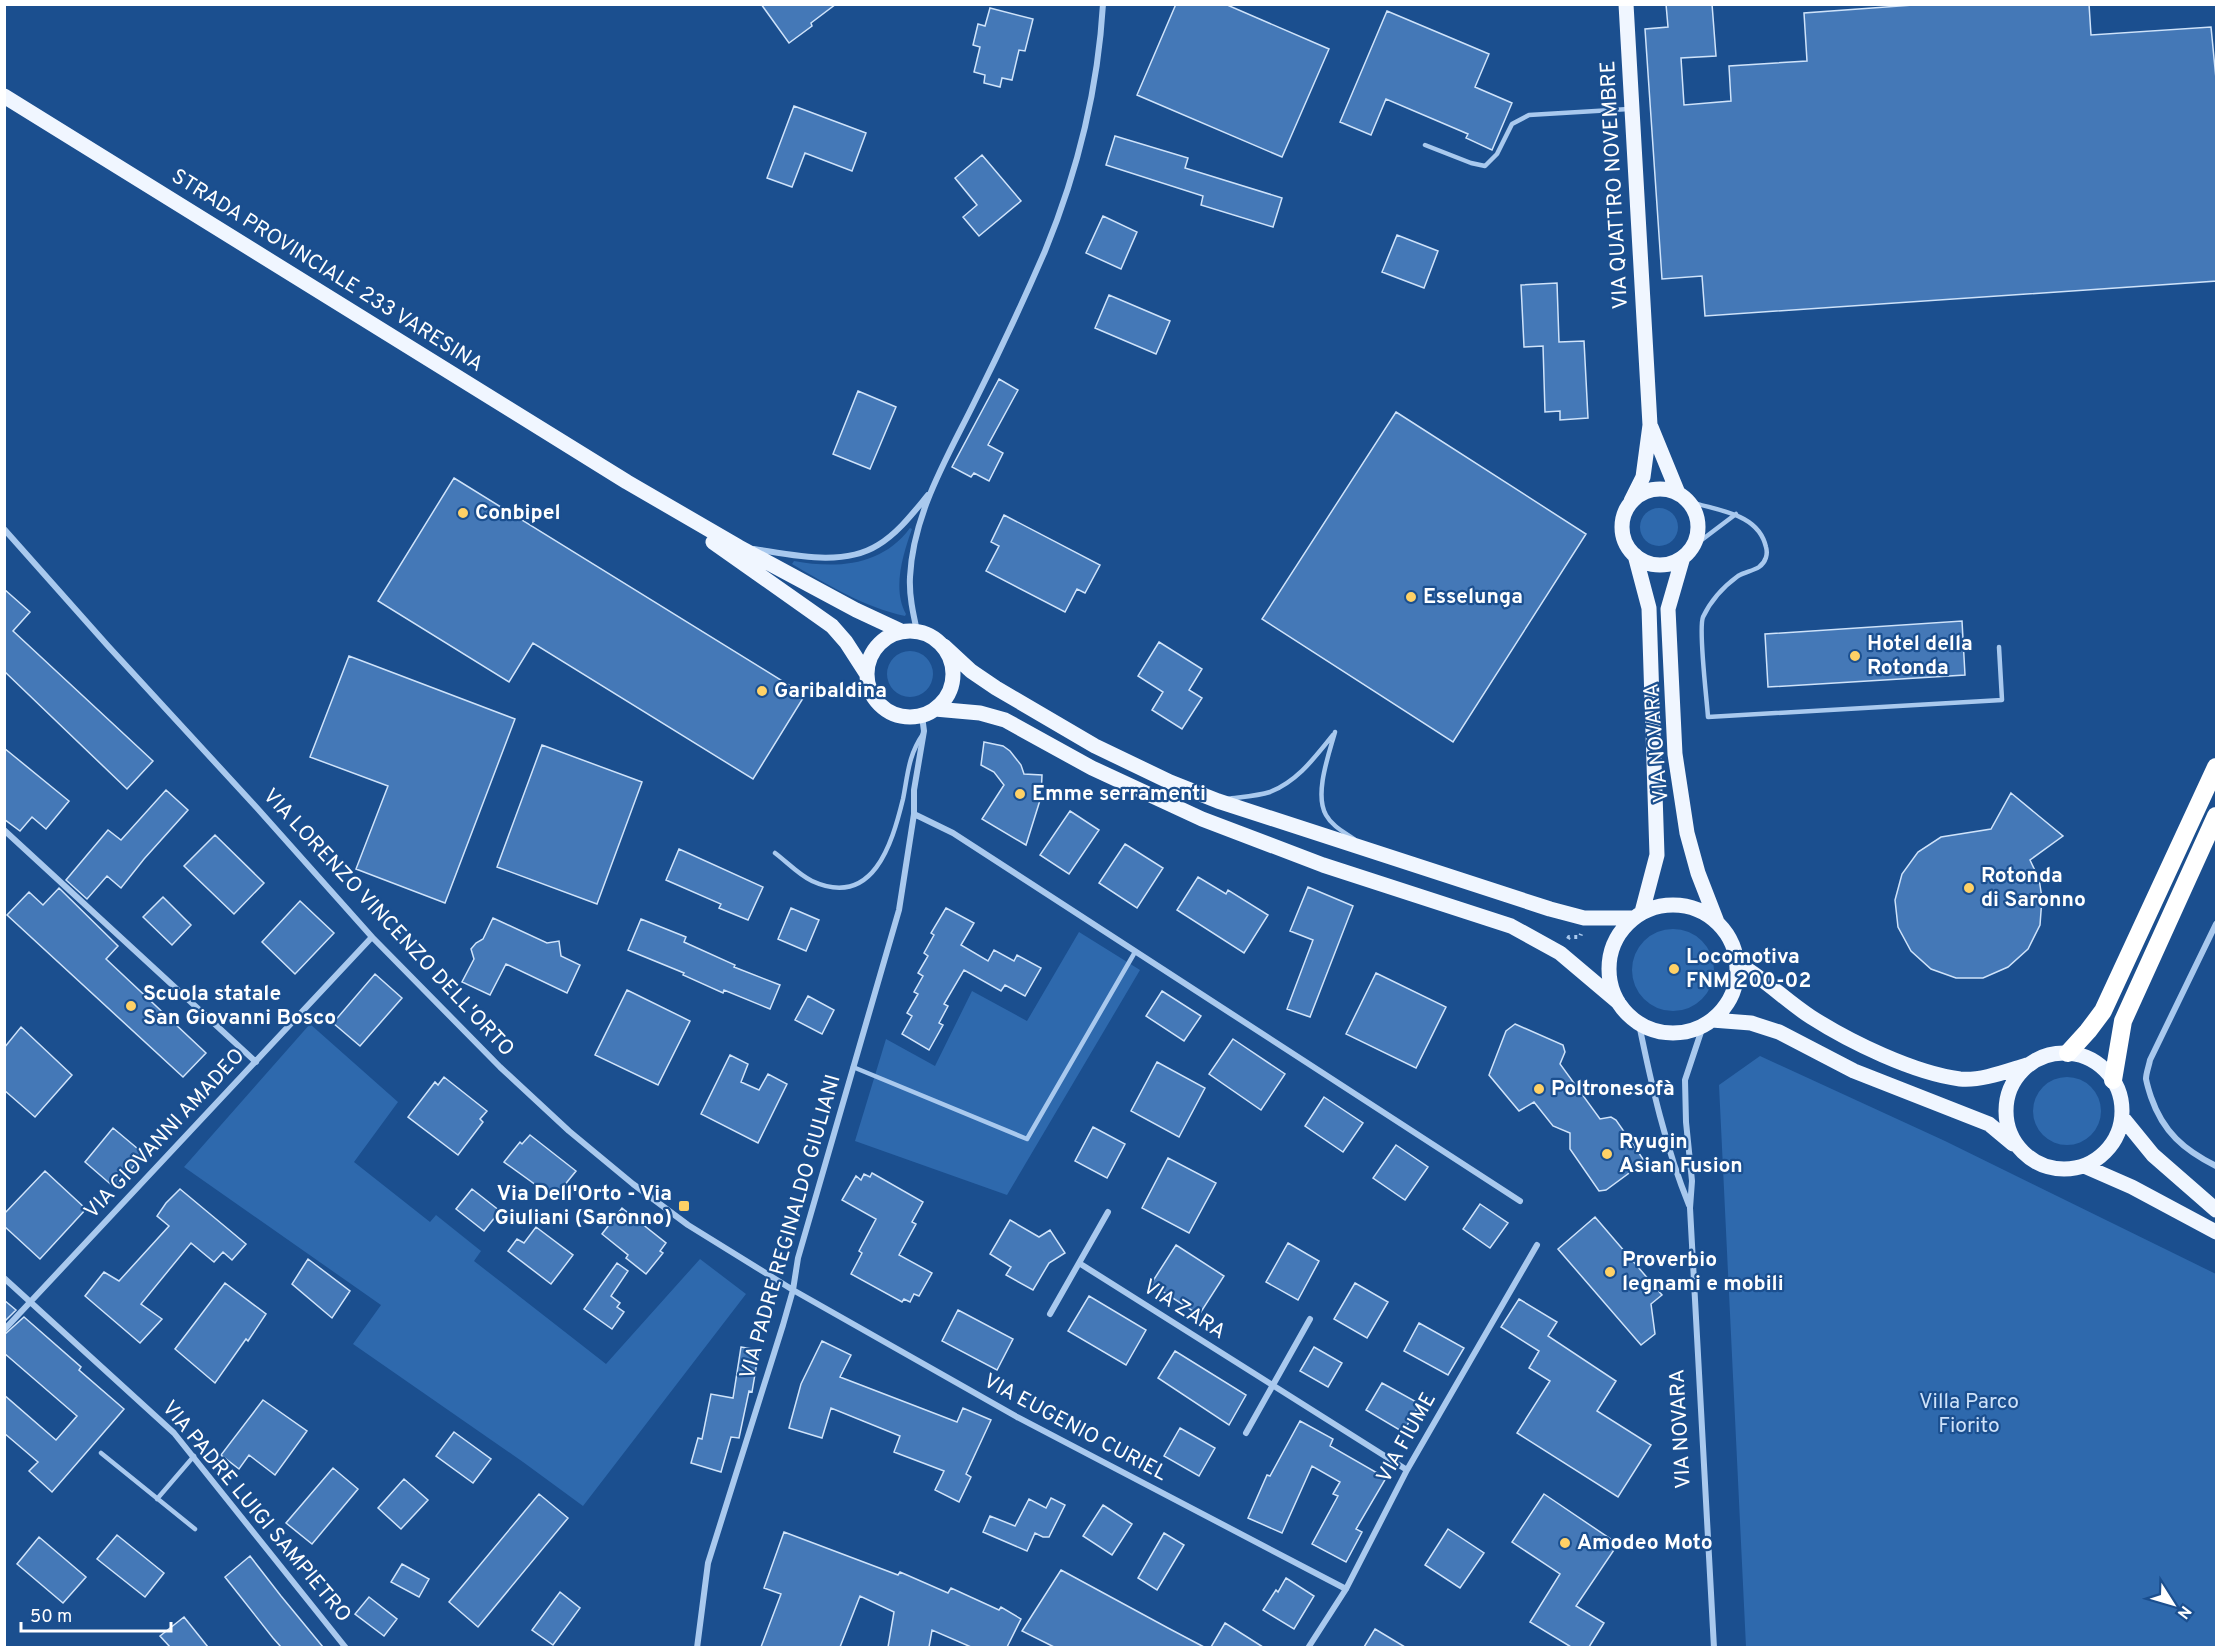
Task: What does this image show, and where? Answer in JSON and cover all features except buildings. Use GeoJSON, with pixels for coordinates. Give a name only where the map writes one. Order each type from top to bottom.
{"type":"FeatureCollection","features":[{"type":"Feature","properties":{"kind":"highway"},"geometry":{"type":"LineString","coordinates":[[2068,1053],[2103,1011],[2112,994],[2217,767]]}},
{"type":"Feature","properties":{"kind":"highway"},"geometry":{"type":"LineString","coordinates":[[2113,1080],[2123,1021],[2217,816]]}},
{"type":"Feature","properties":{"kind":"main road","name":"VIA QUATTRO NOVEMBRE"},"geometry":{"type":"LineString","coordinates":[[1626,4],[1646,364]]}},
{"type":"Feature","properties":{"kind":"main road","name":"STRADA PROVINCIALE 233 VARESINA"},"geometry":{"type":"LineString","coordinates":[[4,96],[627,482],[739,547],[856,610],[901,631]]}},
{"type":"Feature","properties":{"kind":"main road","name":"VIA NOVARA"},"geometry":{"type":"LineString","coordinates":[[1638,915],[1657,855],[1649,608],[1635,555],[1623,538],[1622,525],[1624,512],[1643,477],[1650,425],[1646,364]]}},
{"type":"Feature","properties":{"kind":"main road","name":"VIA NOVARA"},"geometry":{"type":"LineString","coordinates":[[1650,425],[1683,497],[1695,512],[1698,525],[1696,537],[1687,553],[1668,609],[1675,754],[1687,833],[1698,873],[1717,922]]}},
{"type":"Feature","properties":{"kind":"main road","name":"STRADA PROVINCIALE 233 VARESINA"},"geometry":{"type":"LineString","coordinates":[[627,482],[831,626],[846,642],[866,673]]}},
{"type":"Feature","properties":{"kind":"main road"},"geometry":{"type":"LineString","coordinates":[[1631,501],[1641,493],[1653,489],[1666,489],[1683,497]]}},
{"type":"Feature","properties":{"kind":"main road"},"geometry":{"type":"LineString","coordinates":[[1635,555],[1647,563],[1661,565],[1672,563],[1687,553]]}},
{"type":"Feature","properties":{"kind":"main road"},"geometry":{"type":"LineString","coordinates":[[901,631],[917,631],[936,639],[971,671],[996,688],[1095,746],[1170,782],[1218,801],[1584,918],[1638,915],[1661,906],[1681,905],[1700,910],[1717,922],[1727,934],[1734,948],[1737,963],[1735,985],[1731,995],[1726,1005],[1707,1023],[1682,1033],[1659,1032],[1639,1024],[1618,1002],[1560,953],[1511,926],[1323,865],[1202,819],[1092,768],[1005,720],[980,713],[927,719],[896,716],[874,700],[868,688],[866,673],[869,658],[876,646],[887,636],[901,631]]}},
{"type":"Feature","properties":{"kind":"main road"},"geometry":{"type":"LineString","coordinates":[[927,719],[945,699],[952,686],[954,672],[951,658],[944,646]]}},
{"type":"Feature","properties":{"kind":"main road"},"geometry":{"type":"LineString","coordinates":[[1618,1002],[1610,980],[1610,957],[1618,935],[1638,915]]}},
{"type":"Feature","properties":{"kind":"main road"},"geometry":{"type":"LineString","coordinates":[[1707,1023],[1751,1023],[1779,1032],[1854,1071],[1989,1124],[2032,1160],[2048,1168],[2066,1170],[2084,1166],[2098,1159],[2110,1147],[2118,1133],[2122,1117],[2121,1097],[2113,1080],[2101,1066],[2086,1057],[2068,1053],[2053,1053],[2028,1065],[1993,1076],[1961,1079],[1926,1071],[1844,1037],[1810,1017],[1754,972],[1737,963]]}},
{"type":"Feature","properties":{"kind":"main road"},"geometry":{"type":"LineString","coordinates":[[2018,1148],[2009,1132],[2006,1114],[2007,1096],[2015,1079],[2028,1065]]}},
{"type":"Feature","properties":{"kind":"main road"},"geometry":{"type":"LineString","coordinates":[[2122,1117],[2153,1155],[2217,1210]]}},
{"type":"Feature","properties":{"kind":"main road"},"geometry":{"type":"LineString","coordinates":[[2084,1166],[2132,1187],[2217,1232]]}},
{"type":"Feature","properties":{"kind":"street"},"geometry":{"type":"LineString","coordinates":[[917,631],[910,598],[910,577],[914,550],[930,492],[992,366],[1044,252],[1069,186],[1082,141],[1094,84],[1103,4]]}},
{"type":"Feature","properties":{"kind":"street"},"geometry":{"type":"LineString","coordinates":[[739,547],[820,557],[858,554],[891,536],[930,492]]}},
{"type":"Feature","properties":{"kind":"street","name":"VIA LORENZO VINCENZO DELL'ORTO"},"geometry":{"type":"LineString","coordinates":[[4,529],[372,937],[500,1067],[569,1131],[633,1184],[688,1225],[793,1290]]}},
{"type":"Feature","properties":{"kind":"street","name":"VIA PADRE REGINALDO GIULIANI"},"geometry":{"type":"LineString","coordinates":[[697,1647],[708,1563],[793,1290],[798,1258],[899,910],[914,814],[914,790],[927,719]]}},
{"type":"Feature","properties":{"kind":"street"},"geometry":{"type":"LineString","coordinates":[[914,814],[953,833],[1520,1201]]}},
{"type":"Feature","properties":{"kind":"street"},"geometry":{"type":"LineString","coordinates":[[4,830],[256,1062]]}},
{"type":"Feature","properties":{"kind":"street"},"geometry":{"type":"LineString","coordinates":[[2217,924],[2150,1060],[2146,1079],[2156,1113],[2165,1128],[2199,1157],[2217,1166]]}},
{"type":"Feature","properties":{"kind":"street","name":"VIA GIOVANNI AMADEO"},"geometry":{"type":"LineString","coordinates":[[4,1330],[372,937]]}},
{"type":"Feature","properties":{"kind":"street","name":"VIA NOVARA"},"geometry":{"type":"LineString","coordinates":[[1707,1023],[1685,1080],[1686,1122],[1692,1173],[1690,1208],[1714,1647]]}},
{"type":"Feature","properties":{"kind":"street","name":"VIA NOVARA"},"geometry":{"type":"LineString","coordinates":[[1639,1024],[1648,1071],[1681,1186],[1690,1208]]}},
{"type":"Feature","properties":{"kind":"street"},"geometry":{"type":"LineString","coordinates":[[1050,1314],[1108,1212]]}},
{"type":"Feature","properties":{"kind":"street","name":"VIA FIUME"},"geometry":{"type":"LineString","coordinates":[[1308,1647],[1346,1588],[1407,1470],[1537,1245]]}},
{"type":"Feature","properties":{"kind":"street","name":"VIA ZARA"},"geometry":{"type":"LineString","coordinates":[[1079,1263],[1407,1470]]}},
{"type":"Feature","properties":{"kind":"street","name":"VIA PADRE LUIGI SAMPIETRO"},"geometry":{"type":"LineString","coordinates":[[4,1278],[151,1410],[194,1456],[346,1647]]}},
{"type":"Feature","properties":{"kind":"street","name":"VIA EUGENIO CURIEL"},"geometry":{"type":"LineString","coordinates":[[793,1290],[1017,1417],[1346,1588]]}},
{"type":"Feature","properties":{"kind":"street"},"geometry":{"type":"LineString","coordinates":[[1246,1433],[1310,1319]]}},
{"type":"Feature","properties":{"kind":"lane"},"geometry":{"type":"LineString","coordinates":[[1425,145],[1485,166],[1497,154],[1512,124],[1529,115],[1631,109]]}},
{"type":"Feature","properties":{"kind":"lane"},"geometry":{"type":"LineString","coordinates":[[1683,497],[1748,520],[1758,530],[1766,544],[1767,555],[1761,566],[1739,576],[1714,597],[1702,620],[1708,717],[2002,700],[1999,647]]}},
{"type":"Feature","properties":{"kind":"lane"},"geometry":{"type":"LineString","coordinates":[[1687,553],[1736,514]]}},
{"type":"Feature","properties":{"kind":"lane"},"geometry":{"type":"LineString","coordinates":[[776,853],[810,880],[820,884],[851,887],[865,879],[879,866],[888,849],[903,796],[907,769],[927,719]]}},
{"type":"Feature","properties":{"kind":"lane"},"geometry":{"type":"LineString","coordinates":[[1218,801],[1268,792],[1287,783],[1305,769],[1335,732],[1324,774],[1321,802],[1326,815],[1337,828],[1377,853]]}},
{"type":"Feature","properties":{"kind":"lane"},"geometry":{"type":"LineString","coordinates":[[853,1067],[1027,1139],[1135,952]]}},
{"type":"Feature","properties":{"kind":"lane"},"geometry":{"type":"LineString","coordinates":[[101,1453],[195,1529]]}},
{"type":"Feature","properties":{"kind":"lane"},"geometry":{"type":"LineString","coordinates":[[157,1499],[194,1456]]}},
{"type":"Feature","properties":{"kind":"path"},"geometry":{"type":"LineString","coordinates":[[1560,953],[1569,937],[1581,937],[1584,918]]}},
{"type":"Feature","properties":{"kind":"green space"},"geometry":{"type":"Polygon","coordinates":[[[1659,508],[1673,513],[1678,527],[1673,541],[1659,546],[1645,541],[1640,527],[1645,513],[1659,508]]]}},
{"type":"Feature","properties":{"kind":"green space"},"geometry":{"type":"Polygon","coordinates":[[[910,528],[912,529],[902,560],[899,583],[905,616],[861,601],[792,564],[794,561],[826,565],[858,562],[886,550],[899,541],[910,528]]]}},
{"type":"Feature","properties":{"kind":"green space"},"geometry":{"type":"Polygon","coordinates":[[[910,651],[919,652],[926,658],[932,665],[932,683],[926,690],[919,696],[910,697],[901,696],[894,690],[888,683],[887,674],[888,665],[894,658],[901,652],[910,651]]]}},
{"type":"Feature","properties":{"kind":"green space"},"geometry":{"type":"Polygon","coordinates":[[[1665,929],[1681,929],[1696,936],[1707,947],[1714,962],[1711,986],[1702,999],[1681,1011],[1665,1011],[1650,1004],[1639,993],[1632,978],[1632,962],[1639,947],[1650,936],[1665,929]]]}},
{"type":"Feature","properties":{"kind":"green space"},"geometry":{"type":"Polygon","coordinates":[[[1079,932],[1140,970],[1007,1195],[855,1141],[886,1039],[935,1066],[972,991],[1027,1021],[1079,932]]]}},
{"type":"Feature","properties":{"kind":"green space"},"geometry":{"type":"Polygon","coordinates":[[[310,1024],[398,1102],[354,1162],[430,1222],[436,1215],[481,1251],[474,1261],[606,1364],[700,1259],[746,1294],[583,1506],[353,1344],[381,1305],[184,1167],[310,1024]]]}},
{"type":"Feature","properties":{"kind":"green space","name":"Villa Parco Fiorito"},"geometry":{"type":"Polygon","coordinates":[[[1760,1056],[1945,1141],[2216,1274],[2216,1647],[1746,1647],[1719,1085],[1760,1056]]]}},
{"type":"Feature","properties":{"kind":"green space"},"geometry":{"type":"Polygon","coordinates":[[[2067,1077],[2080,1080],[2091,1087],[2098,1098],[2101,1111],[2098,1124],[2091,1135],[2080,1142],[2067,1145],[2054,1142],[2043,1135],[2036,1124],[2033,1111],[2036,1098],[2043,1087],[2054,1080],[2067,1077]]]}},
{"type":"Feature","properties":{"kind":"place","name":"Conbipel"},"geometry":{"type":"Point","coordinates":[463,513]}},
{"type":"Feature","properties":{"kind":"place","name":"Esselunga"},"geometry":{"type":"Point","coordinates":[1411,597]}},
{"type":"Feature","properties":{"kind":"place","name":"Hotel della Rotonda"},"geometry":{"type":"Point","coordinates":[1855,656]}},
{"type":"Feature","properties":{"kind":"place","name":"Garibaldina"},"geometry":{"type":"Point","coordinates":[762,691]}},
{"type":"Feature","properties":{"kind":"place","name":"Emme serramenti"},"geometry":{"type":"Point","coordinates":[1020,794]}},
{"type":"Feature","properties":{"kind":"place","name":"Rotonda di Saronno"},"geometry":{"type":"Point","coordinates":[1969,888]}},
{"type":"Feature","properties":{"kind":"place","name":"Locomotiva FNM 200-02"},"geometry":{"type":"Point","coordinates":[1674,969]}},
{"type":"Feature","properties":{"kind":"place","name":"Scuola statale San Giovanni Bosco"},"geometry":{"type":"Point","coordinates":[131,1006]}},
{"type":"Feature","properties":{"kind":"place","name":"Poltronesofà"},"geometry":{"type":"Point","coordinates":[1539,1089]}},
{"type":"Feature","properties":{"kind":"place","name":"Ryugin Asian Fusion"},"geometry":{"type":"Point","coordinates":[1607,1154]}},
{"type":"Feature","properties":{"kind":"place","name":"Via Dell'Orto - Via Giuliani (Saronno)"},"geometry":{"type":"Point","coordinates":[684,1206]}},
{"type":"Feature","properties":{"kind":"place","name":"Proverbio legnami e mobili"},"geometry":{"type":"Point","coordinates":[1610,1272]}},
{"type":"Feature","properties":{"kind":"place","name":"Amodeo Moto"},"geometry":{"type":"Point","coordinates":[1565,1543]}}]}
